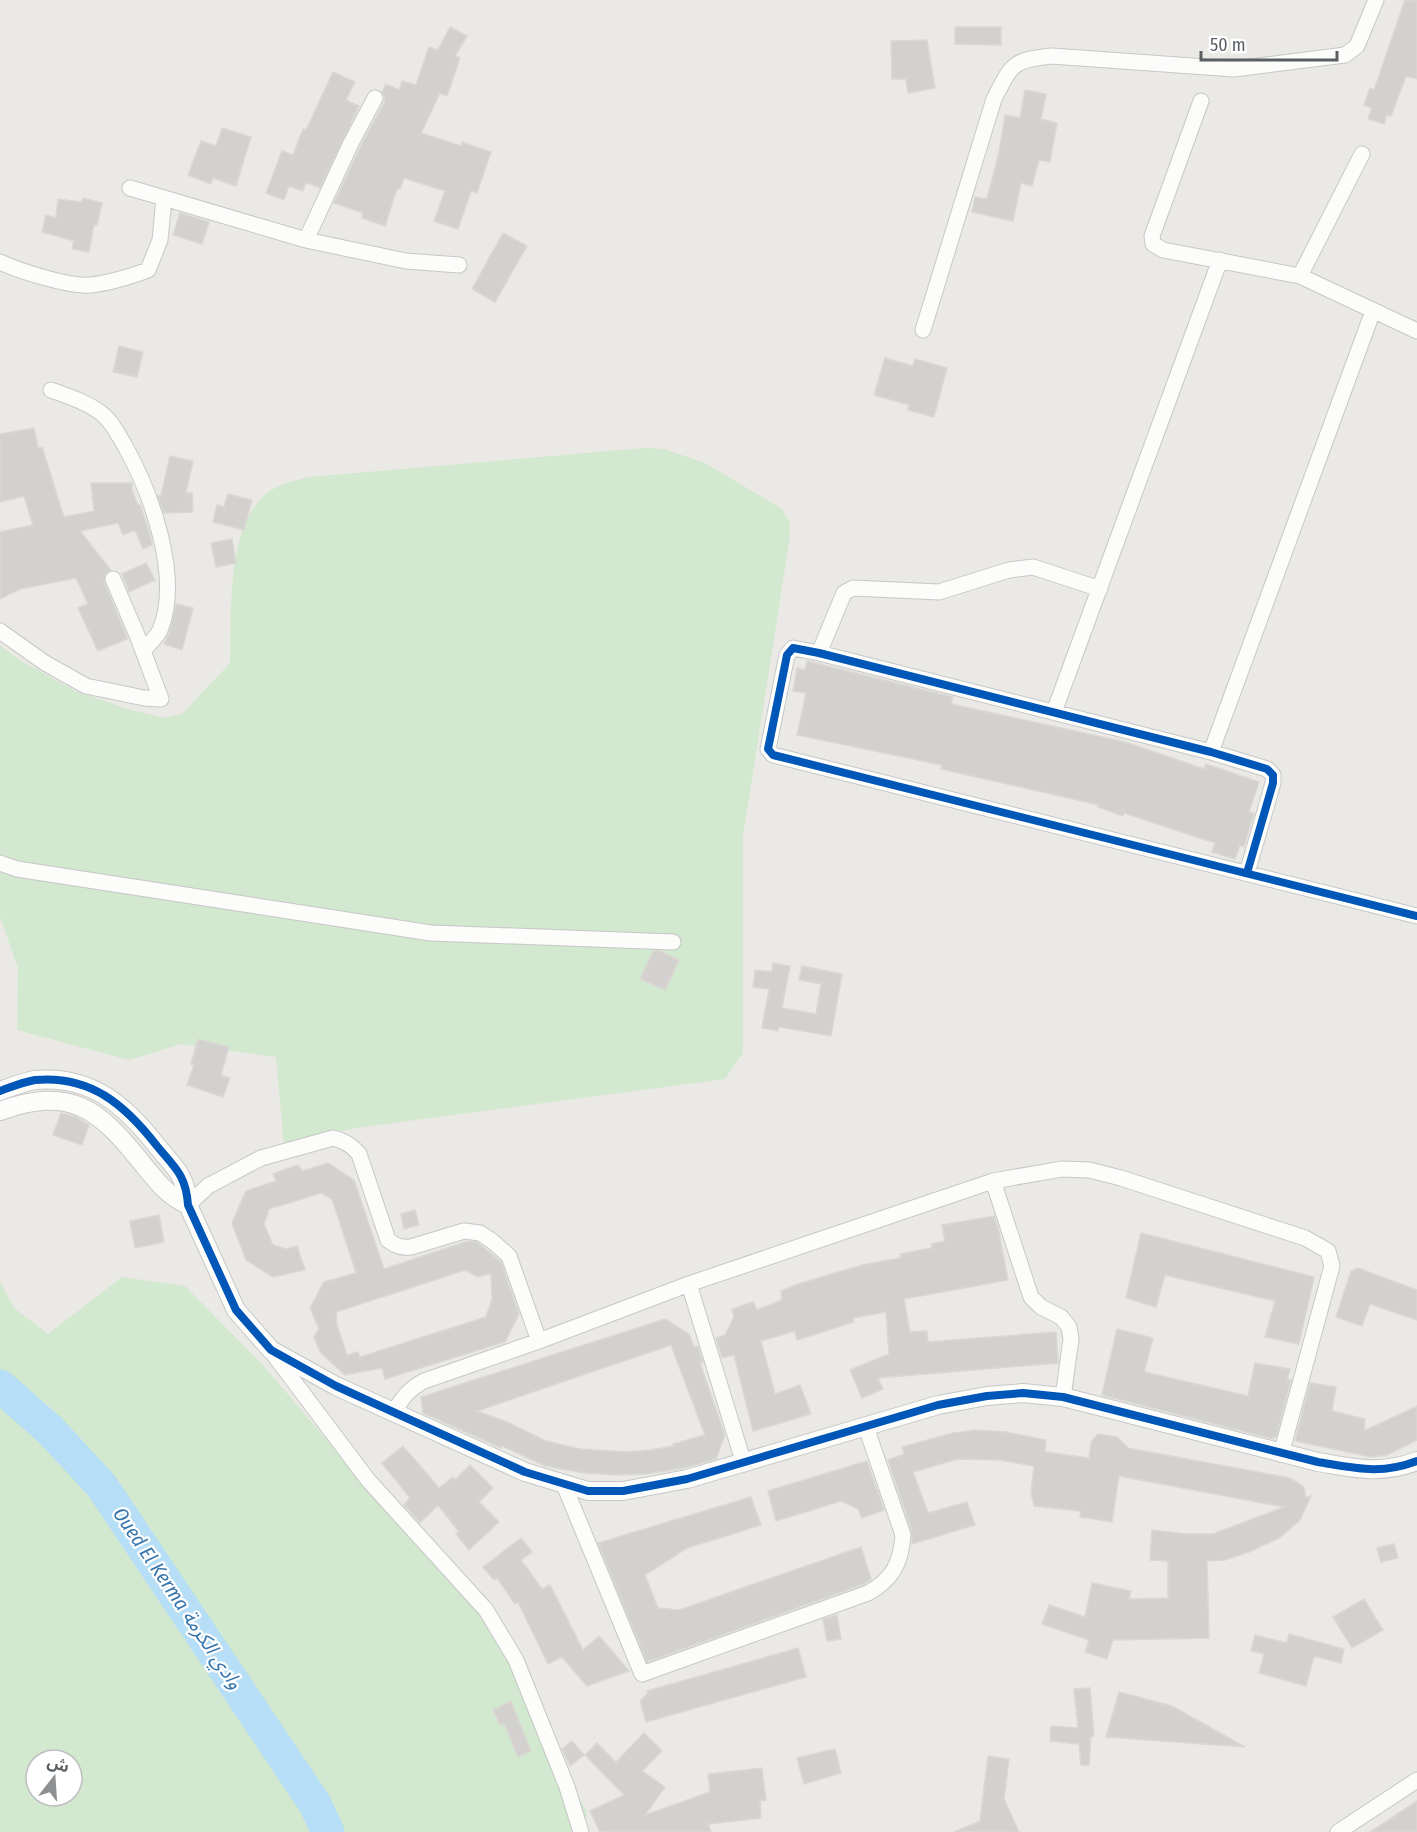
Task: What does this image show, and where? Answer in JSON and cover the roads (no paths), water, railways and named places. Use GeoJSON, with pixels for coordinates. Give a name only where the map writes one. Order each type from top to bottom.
{"type":"FeatureCollection","features":[{"type":"Feature","properties":{"kind":"street"},"geometry":{"type":"LineString","coordinates":[[923,330],[994,99],[1008,72],[1024,59],[1052,56],[1234,69],[1345,55],[1357,46],[1376,0]]}},
{"type":"Feature","properties":{"kind":"street"},"geometry":{"type":"LineString","coordinates":[[306,240],[351,143],[375,98]]}},
{"type":"Feature","properties":{"kind":"street"},"geometry":{"type":"LineString","coordinates":[[1201,101],[1152,236],[1153,244],[1163,250],[1300,276],[1417,331]]}},
{"type":"Feature","properties":{"kind":"street"},"geometry":{"type":"LineString","coordinates":[[1300,276],[1362,154]]}},
{"type":"Feature","properties":{"kind":"street"},"geometry":{"type":"LineString","coordinates":[[130,188],[306,240],[406,261],[459,265]]}},
{"type":"Feature","properties":{"kind":"street"},"geometry":{"type":"LineString","coordinates":[[0,262],[50,278],[87,286],[116,282],[148,270],[159,240],[164,198]]}},
{"type":"Feature","properties":{"kind":"street"},"geometry":{"type":"LineString","coordinates":[[1054,712],[1220,260]]}},
{"type":"Feature","properties":{"kind":"street"},"geometry":{"type":"LineString","coordinates":[[1211,752],[1373,311]]}},
{"type":"Feature","properties":{"kind":"street"},"geometry":{"type":"LineString","coordinates":[[51,390],[77,399],[102,414],[116,430],[132,459],[157,518],[167,579],[166,605],[160,631],[143,651]]}},
{"type":"Feature","properties":{"kind":"street"},"geometry":{"type":"LineString","coordinates":[[819,653],[844,593],[853,588],[939,592],[1009,570],[1033,567],[1100,589]]}},
{"type":"Feature","properties":{"kind":"street"},"geometry":{"type":"LineString","coordinates":[[0,631],[45,663],[86,686],[144,698],[161,699],[113,579]]}},
{"type":"Feature","properties":{"kind":"street"},"geometry":{"type":"LineString","coordinates":[[1247,873],[1273,783],[1273,775],[1267,769],[1211,752],[819,653],[793,648],[788,655],[768,748],[773,755],[1417,916]]}},
{"type":"Feature","properties":{"kind":"street"},"geometry":{"type":"LineString","coordinates":[[0,862],[17,869],[431,933],[673,942]]}},
{"type":"Feature","properties":{"kind":"street"},"geometry":{"type":"LineString","coordinates":[[0,1091],[33,1080],[63,1080],[92,1087],[117,1103],[138,1122],[181,1174],[187,1190],[188,1205],[236,1310],[271,1350],[368,1480],[486,1610],[516,1660],[567,1787],[581,1832]]}},
{"type":"Feature","properties":{"kind":"street"},"geometry":{"type":"LineString","coordinates":[[0,1111],[33,1101],[60,1100],[86,1108],[109,1124],[175,1200],[188,1205]]}},
{"type":"Feature","properties":{"kind":"street"},"geometry":{"type":"LineString","coordinates":[[188,1205],[207,1186],[261,1158],[333,1138],[341,1140],[351,1144],[359,1154],[383,1229],[388,1240],[394,1245],[402,1248],[411,1247],[464,1231],[480,1233],[509,1256],[538,1341]]}},
{"type":"Feature","properties":{"kind":"street"},"geometry":{"type":"LineString","coordinates":[[394,1412],[403,1396],[424,1381],[689,1284],[993,1181],[1062,1169],[1089,1170],[1121,1178],[1305,1238],[1328,1251],[1332,1266],[1281,1454]]}},
{"type":"Feature","properties":{"kind":"street"},"geometry":{"type":"LineString","coordinates":[[993,1181],[1031,1297],[1041,1307],[1061,1317],[1069,1327],[1071,1339],[1063,1397]]}},
{"type":"Feature","properties":{"kind":"street"},"geometry":{"type":"LineString","coordinates":[[689,1284],[744,1464]]}},
{"type":"Feature","properties":{"kind":"street"},"geometry":{"type":"LineString","coordinates":[[271,1350],[336,1386],[525,1472],[588,1491],[623,1491],[687,1479],[938,1405],[987,1396],[1023,1394],[1063,1397],[1318,1462],[1387,1470],[1417,1461]]}},
{"type":"Feature","properties":{"kind":"street"},"geometry":{"type":"LineString","coordinates":[[564,1485],[642,1674],[868,1593],[882,1585],[892,1574],[901,1553],[903,1534],[866,1427]]}},
{"type":"Feature","properties":{"kind":"street"},"geometry":{"type":"LineString","coordinates":[[1338,1832],[1417,1780]]}},
{"type":"Feature","properties":{"kind":"waterway","name":"Oued El Kerma وادي الكرمة"},"geometry":{"type":"LineString","coordinates":[[0,1386],[50,1430],[101,1485],[315,1804],[328,1832]]}}]}
